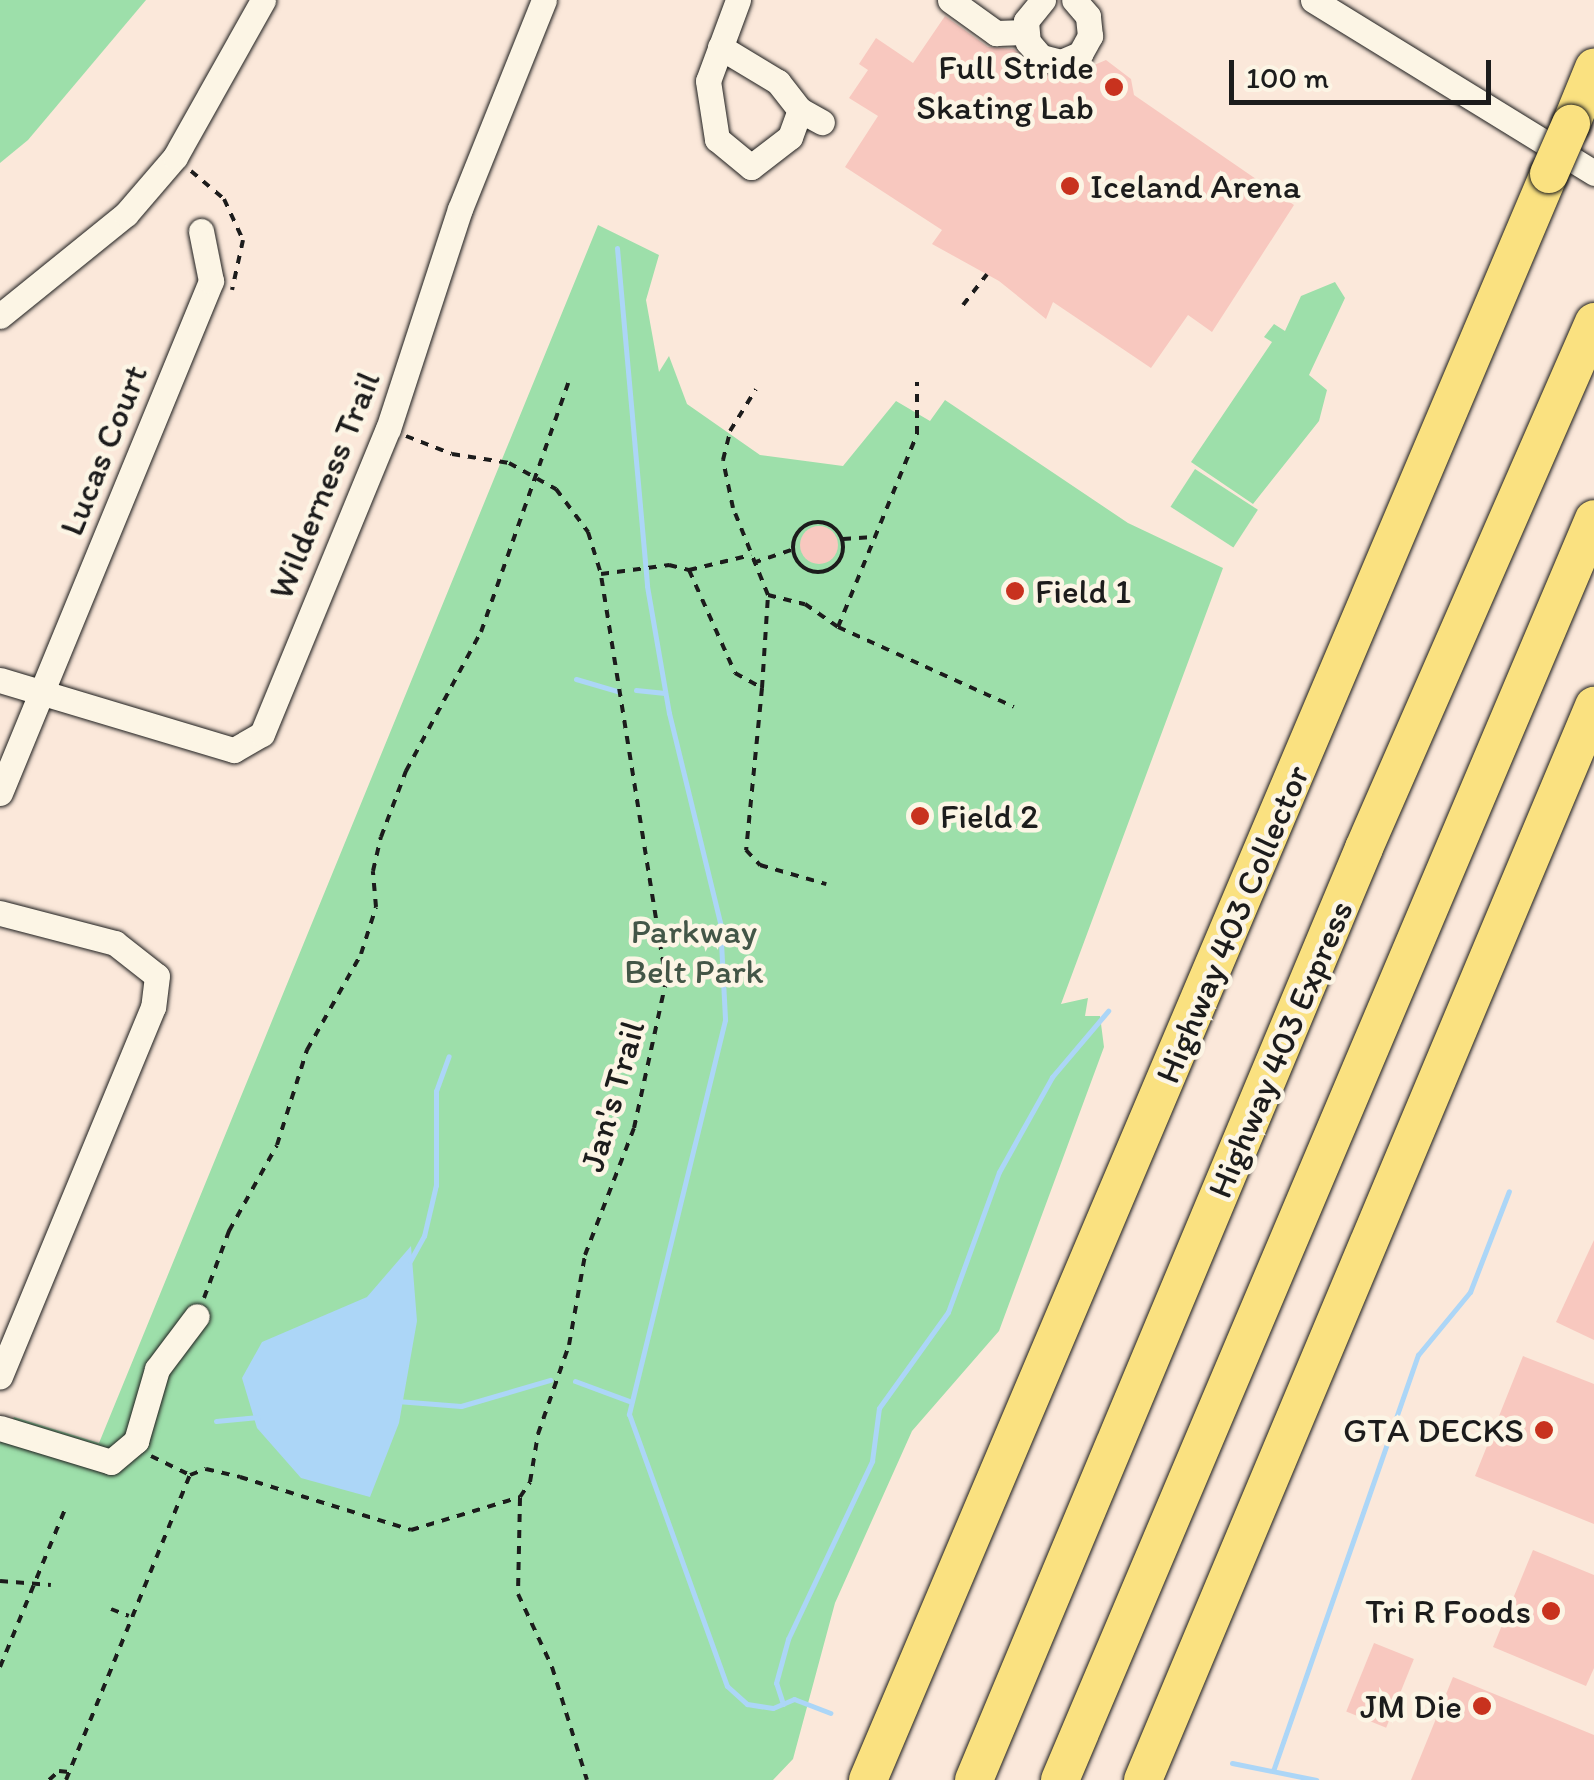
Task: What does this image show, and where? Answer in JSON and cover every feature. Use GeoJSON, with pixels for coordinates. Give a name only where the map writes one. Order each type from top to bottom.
{"type":"FeatureCollection","features":[{"type":"Feature","properties":{"kind":"highway","name":"Highway 403 Collector"},"geometry":{"type":"LineString","coordinates":[[869,1778],[1594,68]]}},
{"type":"Feature","properties":{"kind":"highway","name":"Highway 403 Express"},"geometry":{"type":"LineString","coordinates":[[974,1780],[1386,795],[1594,322]]}},
{"type":"Feature","properties":{"kind":"highway"},"geometry":{"type":"LineString","coordinates":[[1060,1780],[1594,519]]}},
{"type":"Feature","properties":{"kind":"highway"},"geometry":{"type":"LineString","coordinates":[[1145,1780],[1594,706]]}},
{"type":"Feature","properties":{"kind":"street"},"geometry":{"type":"LineString","coordinates":[[0,316],[126,214],[175,158],[263,0]]}},
{"type":"Feature","properties":{"kind":"street","name":"Wilderness Trail"},"geometry":{"type":"LineString","coordinates":[[0,680],[234,750],[256,741],[388,429],[460,209],[544,0]]}},
{"type":"Feature","properties":{"kind":"street"},"geometry":{"type":"LineString","coordinates":[[720,47],[778,82],[811,116],[790,138],[751,166],[728,154],[708,109],[708,81],[720,47],[738,0]]}},
{"type":"Feature","properties":{"kind":"street"},"geometry":{"type":"LineString","coordinates":[[950,0],[996,32],[1026,32]]}},
{"type":"Feature","properties":{"kind":"street"},"geometry":{"type":"LineString","coordinates":[[1043,0],[1030,12],[1026,32],[1034,50],[1051,61],[1080,54],[1091,26],[1074,0]]}},
{"type":"Feature","properties":{"kind":"street"},"geometry":{"type":"LineString","coordinates":[[1313,0],[1594,173]]}},
{"type":"Feature","properties":{"kind":"street","name":"Lucas Court"},"geometry":{"type":"LineString","coordinates":[[0,792],[211,281],[201,231]]}},
{"type":"Feature","properties":{"kind":"street"},"geometry":{"type":"LineString","coordinates":[[0,913],[115,942],[134,951],[158,976],[153,1007],[0,1377]]}},
{"type":"Feature","properties":{"kind":"street"},"geometry":{"type":"LineString","coordinates":[[0,1428],[111,1462],[136,1441],[157,1370],[197,1316]]}},
{"type":"Feature","properties":{"kind":"path"},"geometry":{"type":"LineString","coordinates":[[962,305],[988,274]]}},
{"type":"Feature","properties":{"kind":"path"},"geometry":{"type":"LineString","coordinates":[[197,1316],[230,1232],[277,1145],[307,1050],[361,954],[376,907],[373,871],[381,837],[406,771],[481,632],[568,382]]}},
{"type":"Feature","properties":{"kind":"path"},"geometry":{"type":"LineString","coordinates":[[838,627],[917,434],[917,382]]}},
{"type":"Feature","properties":{"kind":"path"},"geometry":{"type":"LineString","coordinates":[[756,389],[730,431],[723,460],[753,563],[768,594],[746,850],[760,864],[826,884]]}},
{"type":"Feature","properties":{"kind":"path"},"geometry":{"type":"LineString","coordinates":[[388,429],[534,475]]}},
{"type":"Feature","properties":{"kind":"path","name":"Jan's Trail"},"geometry":{"type":"LineString","coordinates":[[534,475],[573,507],[601,574],[666,981],[634,1128],[585,1255],[569,1345],[520,1498],[518,1594],[552,1667],[587,1780]]}},
{"type":"Feature","properties":{"kind":"path"},"geometry":{"type":"LineString","coordinates":[[816,522],[831,525],[842,539],[840,559],[821,571],[806,568],[794,549],[797,534],[816,522]]}},
{"type":"Feature","properties":{"kind":"path"},"geometry":{"type":"LineString","coordinates":[[842,539],[873,537]]}},
{"type":"Feature","properties":{"kind":"path"},"geometry":{"type":"LineString","coordinates":[[753,563],[794,549]]}},
{"type":"Feature","properties":{"kind":"path"},"geometry":{"type":"LineString","coordinates":[[601,574],[669,565],[689,570],[751,554]]}},
{"type":"Feature","properties":{"kind":"path"},"geometry":{"type":"LineString","coordinates":[[689,570],[735,673],[762,688]]}},
{"type":"Feature","properties":{"kind":"path"},"geometry":{"type":"LineString","coordinates":[[768,594],[806,604],[838,627],[1014,707]]}},
{"type":"Feature","properties":{"kind":"path"},"geometry":{"type":"LineString","coordinates":[[66,1780],[130,1616],[197,1472],[240,1477],[402,1530],[520,1498]]}},
{"type":"Feature","properties":{"kind":"path"},"geometry":{"type":"LineString","coordinates":[[0,1667],[66,1507]]}},
{"type":"Feature","properties":{"kind":"path"},"geometry":{"type":"LineString","coordinates":[[0,1581],[38,1580],[51,1585]]}},
{"type":"Feature","properties":{"kind":"path"},"geometry":{"type":"LineString","coordinates":[[110,1609],[130,1616]]}},
{"type":"Feature","properties":{"kind":"path"},"geometry":{"type":"LineString","coordinates":[[49,1780],[59,1770],[69,1772]]}},
{"type":"Feature","properties":{"kind":"green space"},"geometry":{"type":"Polygon","coordinates":[[[0,0],[146,0],[28,140],[0,163],[0,0]]]}},
{"type":"Feature","properties":{"kind":"green space","name":"Parkway Belt Park"},"geometry":{"type":"Polygon","coordinates":[[[598,225],[659,255],[646,300],[659,372],[669,356],[687,404],[760,455],[843,466],[896,401],[930,421],[945,400],[1128,523],[1223,568],[1061,1004],[1088,998],[1085,1016],[1100,1016],[1104,1047],[999,1331],[912,1431],[835,1603],[793,1759],[773,1780],[0,1780],[0,1443],[14,1417],[99,1443],[598,225]]]}},
{"type":"Feature","properties":{"kind":"green space"},"geometry":{"type":"Polygon","coordinates":[[[1335,282],[1345,298],[1309,375],[1327,390],[1319,421],[1253,504],[1191,462],[1272,342],[1264,337],[1274,324],[1285,331],[1301,296],[1335,282]]]}},
{"type":"Feature","properties":{"kind":"green space"},"geometry":{"type":"Polygon","coordinates":[[[1195,469],[1258,510],[1233,548],[1170,507],[1195,469]]]}},
{"type":"Feature","properties":{"kind":"water"},"geometry":{"type":"Polygon","coordinates":[[[411,1246],[417,1321],[399,1423],[370,1497],[301,1478],[257,1428],[242,1378],[262,1342],[367,1297],[411,1246]]]}},
{"type":"Feature","properties":{"kind":"building","name":"Iceland Arena"},"geometry":{"type":"Polygon","coordinates":[[[945,16],[988,47],[1014,49],[1037,73],[1066,77],[1106,60],[1131,79],[1134,95],[1294,205],[1212,332],[1188,315],[1151,368],[1053,302],[1046,319],[999,281],[932,244],[942,230],[845,167],[878,116],[849,98],[868,70],[859,64],[876,38],[913,63],[945,16]]]}},
{"type":"Feature","properties":{"kind":"building"},"geometry":{"type":"Polygon","coordinates":[[[819,526],[832,532],[838,545],[832,558],[819,564],[806,558],[800,545],[806,532],[819,526]]]}},
{"type":"Feature","properties":{"kind":"building"},"geometry":{"type":"Polygon","coordinates":[[[1594,1240],[1594,1340],[1556,1322],[1594,1240]]]}},
{"type":"Feature","properties":{"kind":"building","name":"GTA DECKS"},"geometry":{"type":"Polygon","coordinates":[[[1523,1356],[1594,1384],[1594,1524],[1475,1476],[1523,1356]]]}},
{"type":"Feature","properties":{"kind":"building","name":"Tri R Foods"},"geometry":{"type":"Polygon","coordinates":[[[1533,1550],[1594,1575],[1594,1668],[1586,1686],[1493,1647],[1533,1550]]]}},
{"type":"Feature","properties":{"kind":"building"},"geometry":{"type":"Polygon","coordinates":[[[1374,1643],[1414,1659],[1386,1728],[1346,1712],[1374,1643]]]}},
{"type":"Feature","properties":{"kind":"building","name":"JM Die"},"geometry":{"type":"Polygon","coordinates":[[[1453,1677],[1594,1735],[1594,1780],[1411,1780],[1453,1677]]]}},
{"type":"Feature","properties":{"kind":"waterway"},"geometry":{"type":"LineString","coordinates":[[617,248],[647,586],[669,713],[720,923],[725,1020],[629,1414],[727,1686],[747,1704],[773,1708],[794,1699],[830,1713]]}},
{"type":"Feature","properties":{"kind":"waterway"},"geometry":{"type":"LineString","coordinates":[[576,679],[617,691]]}},
{"type":"Feature","properties":{"kind":"waterway"},"geometry":{"type":"LineString","coordinates":[[636,690],[665,693]]}},
{"type":"Feature","properties":{"kind":"waterway"},"geometry":{"type":"LineString","coordinates":[[783,1704],[776,1683],[788,1639],[872,1461],[879,1408],[948,1312],[999,1172],[1052,1077],[1108,1011]]}},
{"type":"Feature","properties":{"kind":"waterway"},"geometry":{"type":"LineString","coordinates":[[410,1261],[424,1236],[436,1185],[436,1091],[449,1056]]}},
{"type":"Feature","properties":{"kind":"waterway"},"geometry":{"type":"LineString","coordinates":[[1273,1771],[1418,1355],[1470,1292],[1509,1191]]}},
{"type":"Feature","properties":{"kind":"waterway"},"geometry":{"type":"LineString","coordinates":[[397,1401],[461,1406],[550,1380]]}},
{"type":"Feature","properties":{"kind":"waterway"},"geometry":{"type":"LineString","coordinates":[[575,1381],[629,1401]]}},
{"type":"Feature","properties":{"kind":"waterway"},"geometry":{"type":"LineString","coordinates":[[216,1421],[258,1417]]}},
{"type":"Feature","properties":{"kind":"waterway"},"geometry":{"type":"LineString","coordinates":[[1232,1763],[1316,1780]]}},
{"type":"Feature","properties":{"kind":"place","name":"Full Stride Skating Lab"},"geometry":{"type":"Point","coordinates":[1114,87]}},
{"type":"Feature","properties":{"kind":"place","name":"Iceland Arena"},"geometry":{"type":"Point","coordinates":[1070,186]}},
{"type":"Feature","properties":{"kind":"place","name":"Field 1"},"geometry":{"type":"Point","coordinates":[1015,591]}},
{"type":"Feature","properties":{"kind":"place","name":"Field 2"},"geometry":{"type":"Point","coordinates":[920,816]}},
{"type":"Feature","properties":{"kind":"place","name":"GTA DECKS"},"geometry":{"type":"Point","coordinates":[1544,1430]}},
{"type":"Feature","properties":{"kind":"place","name":"Tri R Foods"},"geometry":{"type":"Point","coordinates":[1551,1611]}},
{"type":"Feature","properties":{"kind":"place","name":"JM Die"},"geometry":{"type":"Point","coordinates":[1482,1706]}}]}
